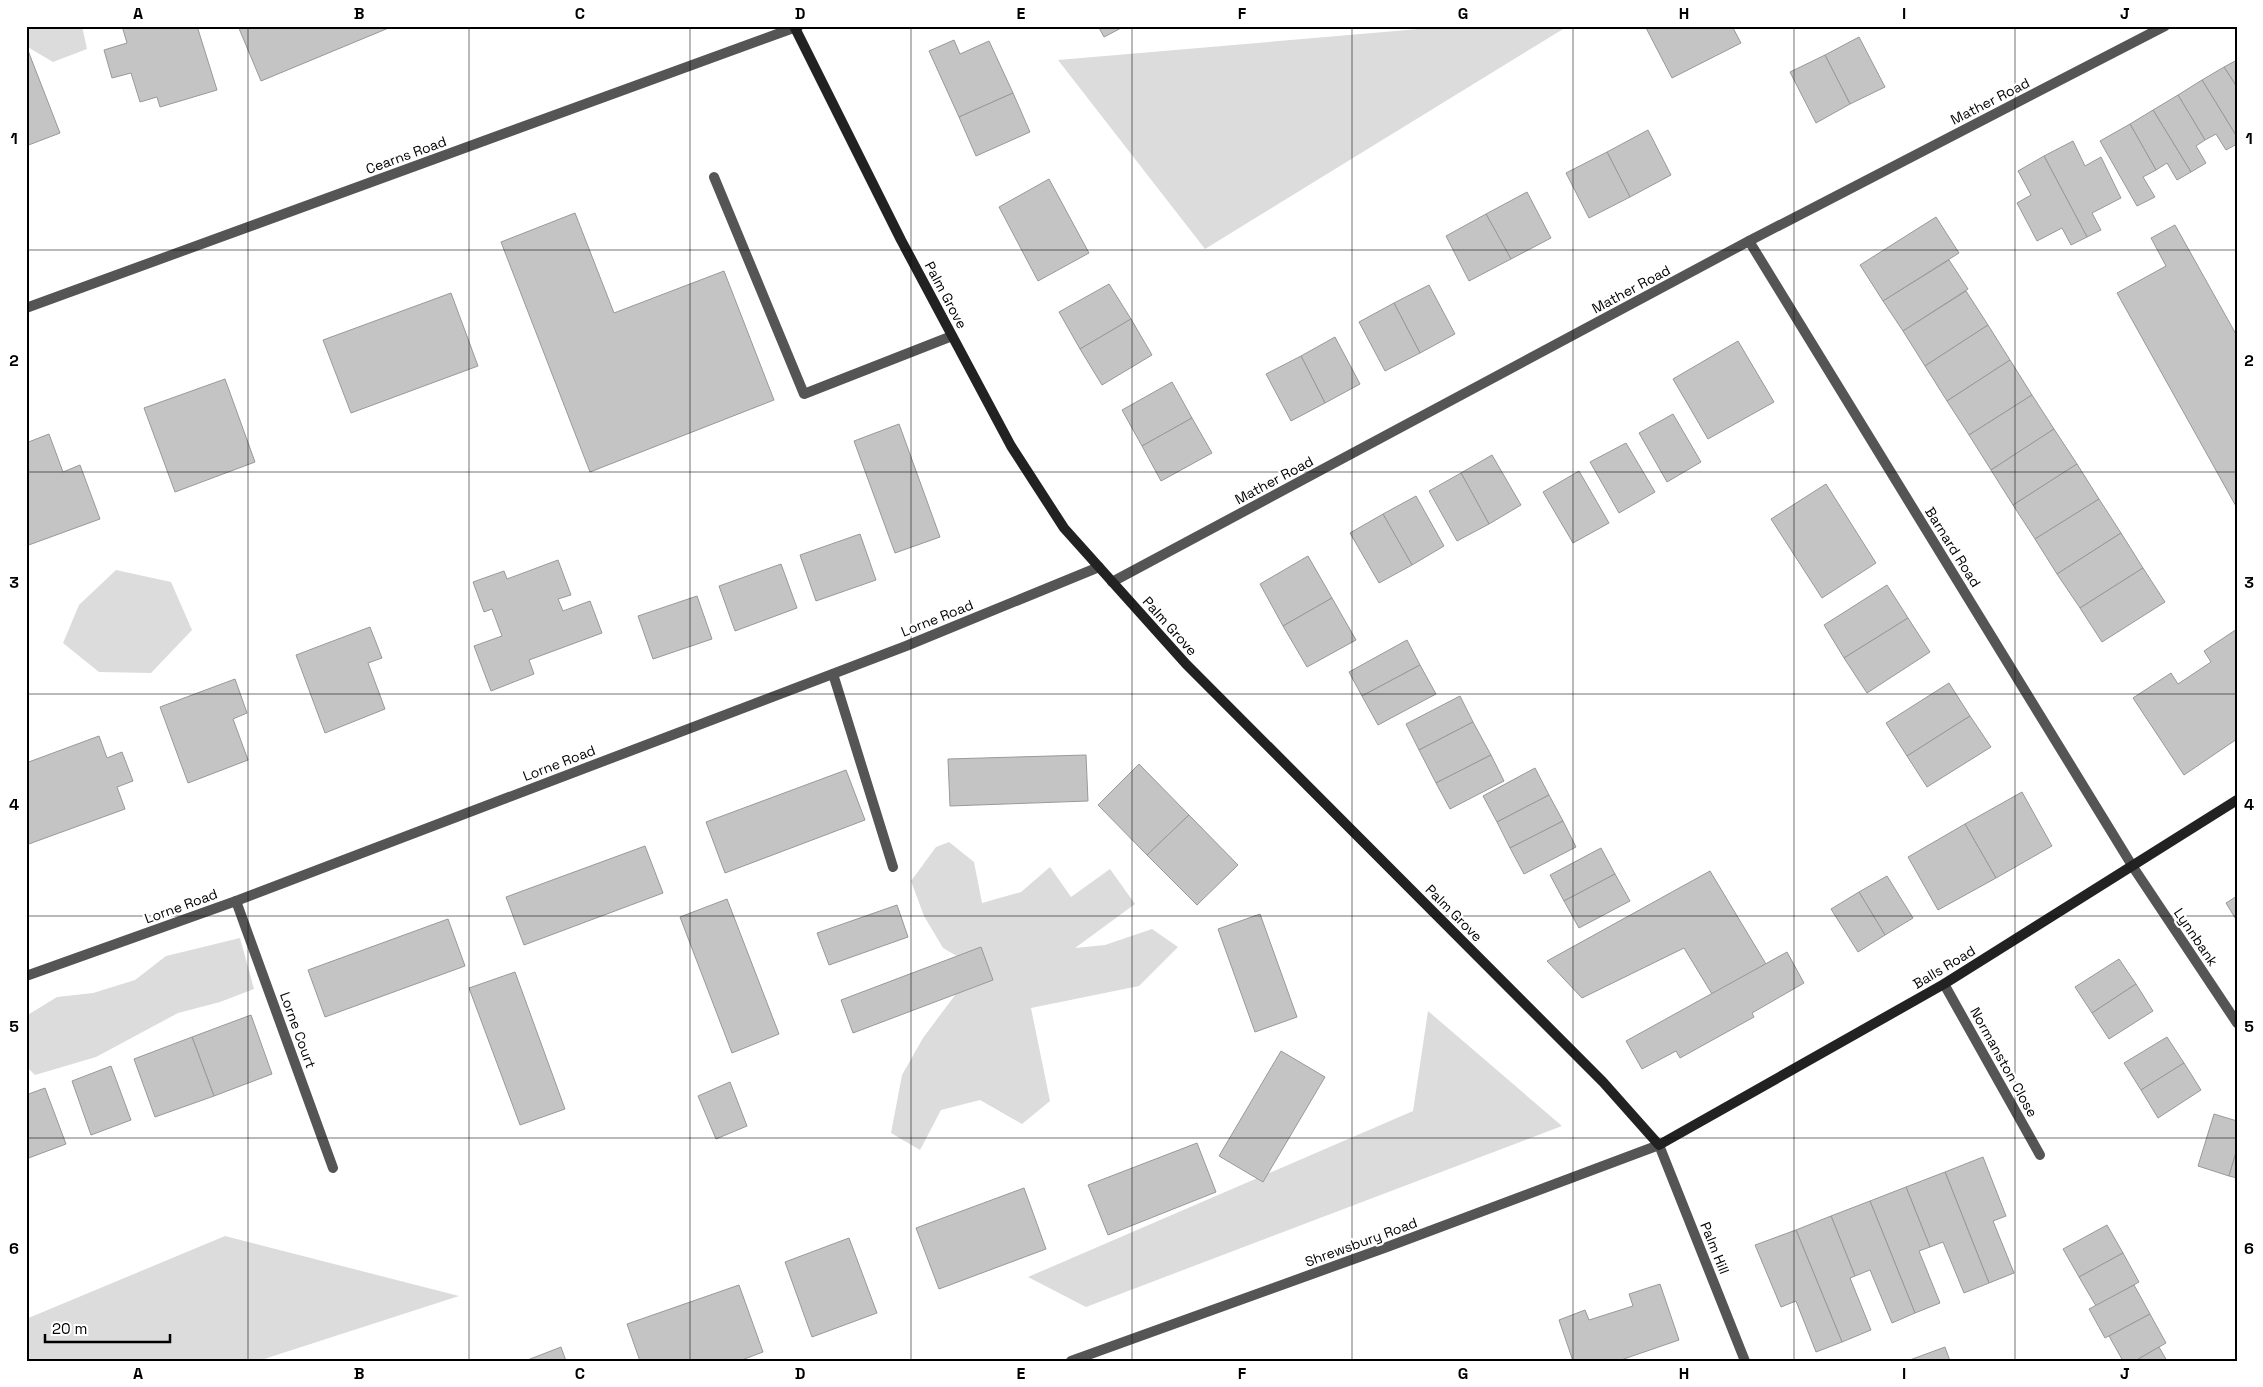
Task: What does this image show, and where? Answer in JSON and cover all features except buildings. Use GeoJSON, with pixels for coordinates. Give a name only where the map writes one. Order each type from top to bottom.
{"type":"FeatureCollection","features":[{"type":"Feature","properties":{"kind":"street","name":"Mather Road"},"geometry":{"type":"LineString","coordinates":[[1112,582],[1749,241],[2165,26]]}},
{"type":"Feature","properties":{"kind":"street","name":"Cearns Road"},"geometry":{"type":"LineString","coordinates":[[26,308],[796,27]]}},
{"type":"Feature","properties":{"kind":"street","name":"Palm Grove"},"geometry":{"type":"LineString","coordinates":[[796,27],[901,240],[952,336],[1011,446],[1064,528],[1186,664],[1596,1075],[1659,1145]]}},
{"type":"Feature","properties":{"kind":"street"},"geometry":{"type":"LineString","coordinates":[[714,176],[804,394],[952,336]]}},
{"type":"Feature","properties":{"kind":"street","name":"Barnard Road"},"geometry":{"type":"LineString","coordinates":[[1749,241],[2132,867]]}},
{"type":"Feature","properties":{"kind":"street","name":"Lorne Road"},"geometry":{"type":"LineString","coordinates":[[26,976],[236,901],[833,674],[906,646],[1099,566]]}},
{"type":"Feature","properties":{"kind":"street"},"geometry":{"type":"LineString","coordinates":[[833,674],[893,867]]}},
{"type":"Feature","properties":{"kind":"street","name":"Balls Road"},"geometry":{"type":"LineString","coordinates":[[1659,1145],[1944,984],[2237,800]]}},
{"type":"Feature","properties":{"kind":"street","name":"Lynnbank"},"geometry":{"type":"LineString","coordinates":[[2132,867],[2237,1023]]}},
{"type":"Feature","properties":{"kind":"street","name":"Lorne Court"},"geometry":{"type":"LineString","coordinates":[[236,901],[333,1168]]}},
{"type":"Feature","properties":{"kind":"street","name":"Normanston Close"},"geometry":{"type":"LineString","coordinates":[[1944,984],[2040,1155]]}},
{"type":"Feature","properties":{"kind":"street","name":"Shrewsbury Road"},"geometry":{"type":"LineString","coordinates":[[1071,1361],[1387,1247],[1659,1145]]}},
{"type":"Feature","properties":{"kind":"street","name":"Palm Hill"},"geometry":{"type":"LineString","coordinates":[[1659,1145],[1745,1361]]}},
{"type":"Feature","properties":{"kind":"shaded area"},"geometry":{"type":"Polygon","coordinates":[[[26,26],[82,26],[87,49],[53,62],[26,46],[26,26]]]}},
{"type":"Feature","properties":{"kind":"shaded area"},"geometry":{"type":"Polygon","coordinates":[[[1454,26],[1568,26],[1205,249],[1058,60],[1454,26]]]}},
{"type":"Feature","properties":{"kind":"shaded area"},"geometry":{"type":"Polygon","coordinates":[[[116,570],[171,582],[192,630],[151,673],[99,672],[63,643],[79,605],[116,570]]]}},
{"type":"Feature","properties":{"kind":"shaded area"},"geometry":{"type":"Polygon","coordinates":[[[949,842],[974,862],[982,903],[1021,892],[1050,867],[1071,897],[1110,869],[1135,904],[1075,948],[1105,945],[1152,929],[1178,947],[1139,986],[1031,1008],[1050,1101],[1022,1124],[980,1100],[941,1110],[920,1150],[891,1133],[902,1075],[923,1038],[976,967],[943,948],[924,916],[911,881],[936,847],[949,842]]]}},
{"type":"Feature","properties":{"kind":"shaded area"},"geometry":{"type":"Polygon","coordinates":[[[240,938],[254,989],[220,1002],[178,1013],[96,1057],[35,1075],[26,1066],[26,1016],[57,997],[93,993],[135,980],[166,956],[240,938]]]}},
{"type":"Feature","properties":{"kind":"shaded area"},"geometry":{"type":"Polygon","coordinates":[[[1428,1011],[1562,1126],[1086,1307],[1028,1277],[1413,1111],[1428,1011]]]}},
{"type":"Feature","properties":{"kind":"shaded area"},"geometry":{"type":"Polygon","coordinates":[[[225,1236],[459,1296],[258,1361],[26,1361],[26,1319],[225,1236]]]}}]}
